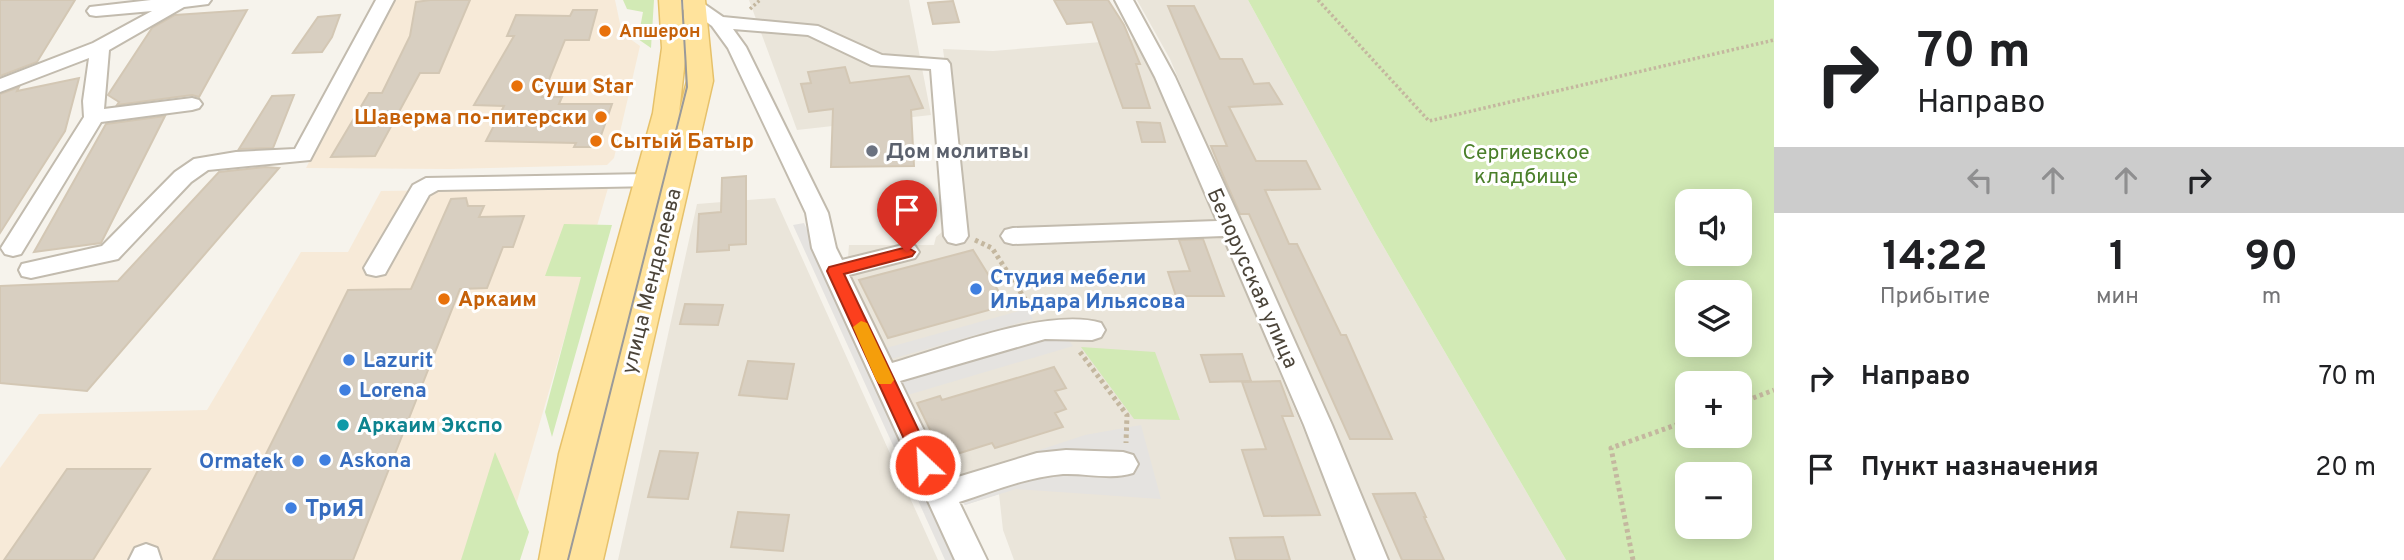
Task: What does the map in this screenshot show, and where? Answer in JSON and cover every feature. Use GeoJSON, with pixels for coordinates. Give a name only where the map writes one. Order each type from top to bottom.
{"type":"FeatureCollection","features":[{"type":"Feature","properties":{"kind":"main road","name":"улица Менделеева"},"geometry":{"type":"LineString","coordinates":[[559,560],[578,454],[666,113],[672,61],[689,6]]}},
{"type":"Feature","properties":{"kind":"main road","name":"улица Менделеева"},"geometry":{"type":"LineString","coordinates":[[583,560],[700,81],[689,6]]}},
{"type":"Feature","properties":{"kind":"street"},"geometry":{"type":"LineString","coordinates":[[98,6],[202,0]]}},
{"type":"Feature","properties":{"kind":"street"},"geometry":{"type":"LineString","coordinates":[[31,270],[110,253],[183,177],[202,164],[302,155],[385,0]]}},
{"type":"Feature","properties":{"kind":"street","name":"Белорусская улица"},"geometry":{"type":"LineString","coordinates":[[1124,0],[1165,76],[1318,425],[1371,560]]}},
{"type":"Feature","properties":{"kind":"street"},"geometry":{"type":"LineString","coordinates":[[0,86],[100,47],[180,2]]}},
{"type":"Feature","properties":{"kind":"street"},"geometry":{"type":"LineString","coordinates":[[689,6],[812,30],[877,61],[940,65],[956,236]]}},
{"type":"Feature","properties":{"kind":"street"},"geometry":{"type":"LineString","coordinates":[[689,6],[737,47],[817,213],[822,242],[971,560]]}},
{"type":"Feature","properties":{"kind":"street"},"geometry":{"type":"LineString","coordinates":[[13,248],[94,117],[93,101],[100,47]]}},
{"type":"Feature","properties":{"kind":"street"},"geometry":{"type":"LineString","coordinates":[[94,117],[192,104]]}},
{"type":"Feature","properties":{"kind":"street"},"geometry":{"type":"LineString","coordinates":[[376,268],[421,190],[434,183],[648,181]]}},
{"type":"Feature","properties":{"kind":"street"},"geometry":{"type":"LineString","coordinates":[[1013,236],[1232,228]]}},
{"type":"Feature","properties":{"kind":"street"},"geometry":{"type":"LineString","coordinates":[[835,271],[907,252]]}},
{"type":"Feature","properties":{"kind":"street"},"geometry":{"type":"LineString","coordinates":[[883,376],[1054,328],[1092,330]]}},
{"type":"Feature","properties":{"kind":"street"},"geometry":{"type":"LineString","coordinates":[[941,495],[1037,465],[1066,462],[1124,464]]}},
{"type":"Feature","properties":{"kind":"path"},"geometry":{"type":"LineString","coordinates":[[1318,0],[1429,121],[1774,40]]}},
{"type":"Feature","properties":{"kind":"path"},"geometry":{"type":"LineString","coordinates":[[956,236],[990,246],[1127,415],[1124,464]]}},
{"type":"Feature","properties":{"kind":"path"},"geometry":{"type":"LineString","coordinates":[[1752,398],[1774,390]]}},
{"type":"Feature","properties":{"kind":"path"},"geometry":{"type":"LineString","coordinates":[[1633,560],[1611,448],[1675,425]]}},
{"type":"Feature","properties":{"kind":"shaded area"},"geometry":{"type":"Polygon","coordinates":[[[391,0],[615,0],[622,33],[640,46],[614,158],[607,165],[450,169],[306,168],[391,0]]]}},
{"type":"Feature","properties":{"kind":"shaded area"},"geometry":{"type":"Polygon","coordinates":[[[749,0],[909,0],[931,115],[797,130],[749,0]]]}},
{"type":"Feature","properties":{"kind":"shaded area"},"geometry":{"type":"Polygon","coordinates":[[[1137,0],[1248,0],[1375,232],[1566,560],[1382,560],[1170,59],[1137,0]]]}},
{"type":"Feature","properties":{"kind":"shaded area"},"geometry":{"type":"Polygon","coordinates":[[[1138,39],[1334,502],[1354,560],[1014,560],[1003,530],[999,494],[965,505],[935,469],[846,282],[849,245],[934,245],[936,237],[942,232],[966,231],[943,49],[993,51],[1138,39]]]}},
{"type":"Feature","properties":{"kind":"shaded area"},"geometry":{"type":"Polygon","coordinates":[[[608,188],[500,560],[0,560],[0,468],[39,414],[207,410],[301,252],[348,252],[381,191],[608,188]]]}},
{"type":"Feature","properties":{"kind":"shaded area"},"geometry":{"type":"Polygon","coordinates":[[[775,198],[938,560],[618,560],[697,204],[775,198]]]}},
{"type":"Feature","properties":{"kind":"shaded area"},"geometry":{"type":"Polygon","coordinates":[[[804,223],[961,560],[945,560],[793,225],[804,223]]]}},
{"type":"Feature","properties":{"kind":"shaded area"},"geometry":{"type":"Polygon","coordinates":[[[1026,309],[1033,319],[884,361],[879,350],[1026,309]]]}},
{"type":"Feature","properties":{"kind":"shaded area"},"geometry":{"type":"Polygon","coordinates":[[[1065,335],[1073,346],[901,397],[895,384],[1065,335]]]}},
{"type":"Feature","properties":{"kind":"shaded area"},"geometry":{"type":"Polygon","coordinates":[[[1141,425],[1161,499],[1016,489],[965,505],[945,481],[1085,435],[1141,425]]]}},
{"type":"Feature","properties":{"kind":"green space"},"geometry":{"type":"Polygon","coordinates":[[[623,0],[654,0],[651,48],[638,39],[643,12],[627,9],[623,0]]]}},
{"type":"Feature","properties":{"kind":"green space","name":"Сергиевское кладбище"},"geometry":{"type":"Polygon","coordinates":[[[1248,0],[1774,0],[1774,560],[1566,560],[1375,232],[1248,0]]]}},
{"type":"Feature","properties":{"kind":"green space"},"geometry":{"type":"Polygon","coordinates":[[[564,224],[612,225],[552,437],[545,412],[581,277],[545,276],[564,224]]]}},
{"type":"Feature","properties":{"kind":"green space"},"geometry":{"type":"Polygon","coordinates":[[[1081,347],[1155,352],[1180,420],[1134,419],[1081,347]]]}},
{"type":"Feature","properties":{"kind":"green space"},"geometry":{"type":"Polygon","coordinates":[[[495,452],[529,532],[520,560],[461,560],[495,452]]]}},
{"type":"Feature","properties":{"kind":"building"},"geometry":{"type":"Polygon","coordinates":[[[0,0],[75,0],[37,62],[0,76],[0,0]]]}},
{"type":"Feature","properties":{"kind":"building"},"geometry":{"type":"Polygon","coordinates":[[[470,0],[439,73],[420,73],[375,156],[331,157],[369,93],[382,93],[410,36],[416,2],[470,0]]]}},
{"type":"Feature","properties":{"kind":"building"},"geometry":{"type":"Polygon","coordinates":[[[1054,0],[1108,0],[1124,25],[1140,64],[1136,64],[1150,108],[1123,108],[1092,22],[1067,24],[1054,0]]]}},
{"type":"Feature","properties":{"kind":"building"},"geometry":{"type":"Polygon","coordinates":[[[953,1],[959,22],[933,24],[928,3],[953,1]]]}},
{"type":"Feature","properties":{"kind":"building"},"geometry":{"type":"Polygon","coordinates":[[[1168,6],[1194,6],[1220,59],[1242,59],[1254,84],[1269,83],[1282,104],[1229,107],[1256,161],[1306,161],[1320,189],[1265,190],[1289,244],[1297,244],[1341,335],[1346,335],[1392,439],[1350,439],[1249,214],[1240,214],[1225,180],[1211,146],[1227,146],[1168,6]]]}},
{"type":"Feature","properties":{"kind":"building"},"geometry":{"type":"Polygon","coordinates":[[[247,10],[199,97],[192,95],[117,105],[119,102],[108,95],[152,28],[175,15],[247,10]]]}},
{"type":"Feature","properties":{"kind":"building"},"geometry":{"type":"Polygon","coordinates":[[[573,10],[597,10],[589,40],[565,40],[542,97],[562,97],[559,104],[612,104],[597,147],[574,147],[576,143],[486,141],[504,106],[474,105],[514,36],[507,36],[516,15],[570,16],[573,10]]]}},
{"type":"Feature","properties":{"kind":"building"},"geometry":{"type":"Polygon","coordinates":[[[340,15],[332,37],[322,52],[293,53],[318,17],[340,15]]]}},
{"type":"Feature","properties":{"kind":"building"},"geometry":{"type":"Polygon","coordinates":[[[845,67],[850,83],[909,76],[923,108],[911,110],[914,166],[831,167],[833,109],[809,112],[801,84],[811,83],[808,72],[845,67]]]}},
{"type":"Feature","properties":{"kind":"building"},"geometry":{"type":"Polygon","coordinates":[[[79,78],[65,131],[0,233],[0,94],[19,87],[17,91],[79,78]]]}},
{"type":"Feature","properties":{"kind":"building"},"geometry":{"type":"Polygon","coordinates":[[[294,95],[273,148],[239,149],[272,96],[294,95]]]}},
{"type":"Feature","properties":{"kind":"building"},"geometry":{"type":"Polygon","coordinates":[[[165,116],[101,243],[34,252],[106,124],[165,116]]]}},
{"type":"Feature","properties":{"kind":"building"},"geometry":{"type":"Polygon","coordinates":[[[1137,122],[1160,123],[1165,142],[1142,142],[1137,122]]]}},
{"type":"Feature","properties":{"kind":"building"},"geometry":{"type":"Polygon","coordinates":[[[279,168],[87,391],[0,383],[0,286],[118,281],[219,172],[279,168]]]}},
{"type":"Feature","properties":{"kind":"building"},"geometry":{"type":"Polygon","coordinates":[[[746,176],[746,244],[729,245],[729,250],[697,252],[699,214],[721,212],[722,178],[746,176]]]}},
{"type":"Feature","properties":{"kind":"building","name":"Аркаим Экспо"},"geometry":{"type":"Polygon","coordinates":[[[466,198],[468,206],[484,206],[479,217],[524,216],[513,247],[503,247],[487,288],[460,289],[353,560],[213,560],[348,290],[411,289],[451,199],[466,198]]]}},
{"type":"Feature","properties":{"kind":"building"},"geometry":{"type":"Polygon","coordinates":[[[1203,239],[1224,296],[1176,296],[1168,272],[1190,271],[1179,240],[1203,239]]]}},
{"type":"Feature","properties":{"kind":"building"},"geometry":{"type":"Polygon","coordinates":[[[973,250],[1007,305],[888,338],[859,280],[973,250]]]}},
{"type":"Feature","properties":{"kind":"building"},"geometry":{"type":"Polygon","coordinates":[[[685,304],[723,305],[718,325],[680,324],[685,304]]]}},
{"type":"Feature","properties":{"kind":"building"},"geometry":{"type":"Polygon","coordinates":[[[1242,354],[1251,381],[1210,382],[1201,355],[1242,354]]]}},
{"type":"Feature","properties":{"kind":"building"},"geometry":{"type":"Polygon","coordinates":[[[748,361],[794,364],[787,399],[739,395],[748,361]]]}},
{"type":"Feature","properties":{"kind":"building"},"geometry":{"type":"Polygon","coordinates":[[[1054,367],[1066,388],[1055,391],[1066,409],[1055,413],[1063,427],[995,448],[992,443],[944,458],[917,403],[940,396],[942,400],[1054,367]]]}},
{"type":"Feature","properties":{"kind":"building"},"geometry":{"type":"Polygon","coordinates":[[[1280,381],[1293,416],[1282,416],[1320,515],[1264,516],[1242,450],[1266,449],[1242,382],[1280,381]]]}},
{"type":"Feature","properties":{"kind":"building"},"geometry":{"type":"Polygon","coordinates":[[[660,451],[698,453],[688,499],[648,497],[660,451]]]}},
{"type":"Feature","properties":{"kind":"building"},"geometry":{"type":"Polygon","coordinates":[[[67,469],[150,469],[93,560],[4,560],[67,469]]]}},
{"type":"Feature","properties":{"kind":"building"},"geometry":{"type":"Polygon","coordinates":[[[1415,493],[1444,560],[1402,560],[1373,494],[1415,493]]]}},
{"type":"Feature","properties":{"kind":"building"},"geometry":{"type":"Polygon","coordinates":[[[738,512],[789,515],[783,551],[731,547],[738,512]]]}},
{"type":"Feature","properties":{"kind":"building"},"geometry":{"type":"Polygon","coordinates":[[[1283,537],[1290,560],[1236,560],[1230,538],[1283,537]]]}},
{"type":"Feature","properties":{"kind":"tram line"},"geometry":{"type":"LineString","coordinates":[[568,560],[687,87],[682,0]]}},
{"type":"Feature","properties":{"kind":"slow traffic"},"geometry":{"type":"LineString","coordinates":[[861,327],[885,380]]}},
{"type":"Feature","properties":{"kind":"place","name":"Апшерон"},"geometry":{"type":"Point","coordinates":[605,31]}},
{"type":"Feature","properties":{"kind":"place","name":"Суши Star"},"geometry":{"type":"Point","coordinates":[517,86]}},
{"type":"Feature","properties":{"kind":"place","name":"Шаверма по-питерски"},"geometry":{"type":"Point","coordinates":[601,117]}},
{"type":"Feature","properties":{"kind":"place","name":"Сытый Батыр"},"geometry":{"type":"Point","coordinates":[596,141]}},
{"type":"Feature","properties":{"kind":"place","name":"Дом молитвы"},"geometry":{"type":"Point","coordinates":[872,151]}},
{"type":"Feature","properties":{"kind":"place","name":"Студия мебели Ильдара Ильясова"},"geometry":{"type":"Point","coordinates":[976,289]}},
{"type":"Feature","properties":{"kind":"place","name":"Аркаим"},"geometry":{"type":"Point","coordinates":[444,299]}},
{"type":"Feature","properties":{"kind":"place","name":"Lazurit"},"geometry":{"type":"Point","coordinates":[349,360]}},
{"type":"Feature","properties":{"kind":"place","name":"Lorena"},"geometry":{"type":"Point","coordinates":[345,390]}},
{"type":"Feature","properties":{"kind":"place","name":"Аркаим Экспо"},"geometry":{"type":"Point","coordinates":[343,425]}},
{"type":"Feature","properties":{"kind":"place","name":"Askona"},"geometry":{"type":"Point","coordinates":[325,460]}},
{"type":"Feature","properties":{"kind":"place","name":"Ormatek"},"geometry":{"type":"Point","coordinates":[298,461]}},
{"type":"Feature","properties":{"kind":"place","name":"ТриЯ"},"geometry":{"type":"Point","coordinates":[291,508]}},
{"type":"Feature","properties":{"kind":"route"},"geometry":{"type":"LineString","coordinates":[[907,252],[835,271],[925,465]]}}]}
